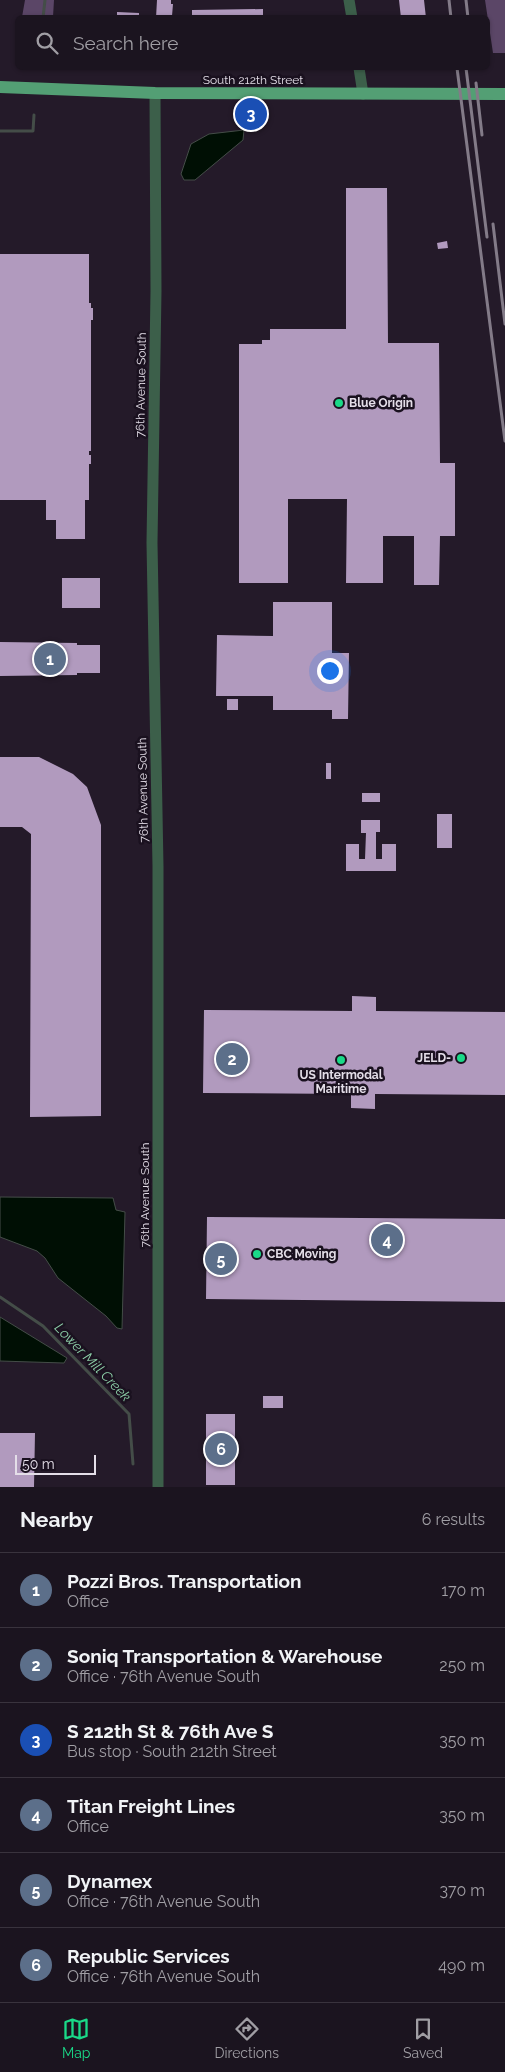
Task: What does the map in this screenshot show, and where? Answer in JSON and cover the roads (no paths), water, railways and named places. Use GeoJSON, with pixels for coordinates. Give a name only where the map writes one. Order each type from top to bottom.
{"type":"FeatureCollection","features":[{"type":"Feature","properties":{"kind":"main road","name":"South 212th Street"},"geometry":{"type":"LineString","coordinates":[[0,87],[155,92],[505,94]]}},
{"type":"Feature","properties":{"kind":"street"},"geometry":{"type":"LineString","coordinates":[[349,0],[352,15]]}},
{"type":"Feature","properties":{"kind":"street"},"geometry":{"type":"LineString","coordinates":[[359,70],[362,94]]}},
{"type":"Feature","properties":{"kind":"street","name":"76th Avenue South"},"geometry":{"type":"LineString","coordinates":[[155,92],[156,291],[152,543],[158,876],[158,1487]]}},
{"type":"Feature","properties":{"kind":"waterway","name":"Lower Mill Creek"},"geometry":{"type":"LineString","coordinates":[[43,15],[45,0]]}},
{"type":"Feature","properties":{"kind":"waterway","name":"Lower Mill Creek"},"geometry":{"type":"LineString","coordinates":[[0,131],[33,131],[34,115]]}},
{"type":"Feature","properties":{"kind":"waterway","name":"Lower Mill Creek"},"geometry":{"type":"LineString","coordinates":[[0,1297],[43,1326],[129,1414],[133,1464]]}},
{"type":"Feature","properties":{"kind":"railway"},"geometry":{"type":"LineString","coordinates":[[449,0],[451,15]]}},
{"type":"Feature","properties":{"kind":"railway"},"geometry":{"type":"LineString","coordinates":[[466,0],[468,15]]}},
{"type":"Feature","properties":{"kind":"railway"},"geometry":{"type":"LineString","coordinates":[[457,70],[505,441]]}},
{"type":"Feature","properties":{"kind":"railway"},"geometry":{"type":"LineString","coordinates":[[466,70],[487,237]]}},
{"type":"Feature","properties":{"kind":"railway"},"geometry":{"type":"LineString","coordinates":[[476,83],[482,135]]}},
{"type":"Feature","properties":{"kind":"railway"},"geometry":{"type":"LineString","coordinates":[[493,224],[505,324]]}},
{"type":"Feature","properties":{"kind":"place","name":"S 212th St & 76th Ave S"},"geometry":{"type":"Point","coordinates":[251,114]}},
{"type":"Feature","properties":{"kind":"place","name":"Blue Origin"},"geometry":{"type":"Point","coordinates":[339,403]}},
{"type":"Feature","properties":{"kind":"place","name":"Pozzi Bros. Transportation"},"geometry":{"type":"Point","coordinates":[50,659]}},
{"type":"Feature","properties":{"kind":"place","name":"JELD-"},"geometry":{"type":"Point","coordinates":[461,1058]}},
{"type":"Feature","properties":{"kind":"place","name":"Soniq Transportation & Warehouse"},"geometry":{"type":"Point","coordinates":[232,1059]}},
{"type":"Feature","properties":{"kind":"place","name":"US Intermodal Maritime"},"geometry":{"type":"Point","coordinates":[341,1060]}},
{"type":"Feature","properties":{"kind":"place","name":"Titan Freight Lines"},"geometry":{"type":"Point","coordinates":[387,1240]}},
{"type":"Feature","properties":{"kind":"place","name":"CBC Moving"},"geometry":{"type":"Point","coordinates":[257,1254]}},
{"type":"Feature","properties":{"kind":"place","name":"Dynamex"},"geometry":{"type":"Point","coordinates":[221,1259]}},
{"type":"Feature","properties":{"kind":"place","name":"Republic Services"},"geometry":{"type":"Point","coordinates":[221,1449]}}]}
